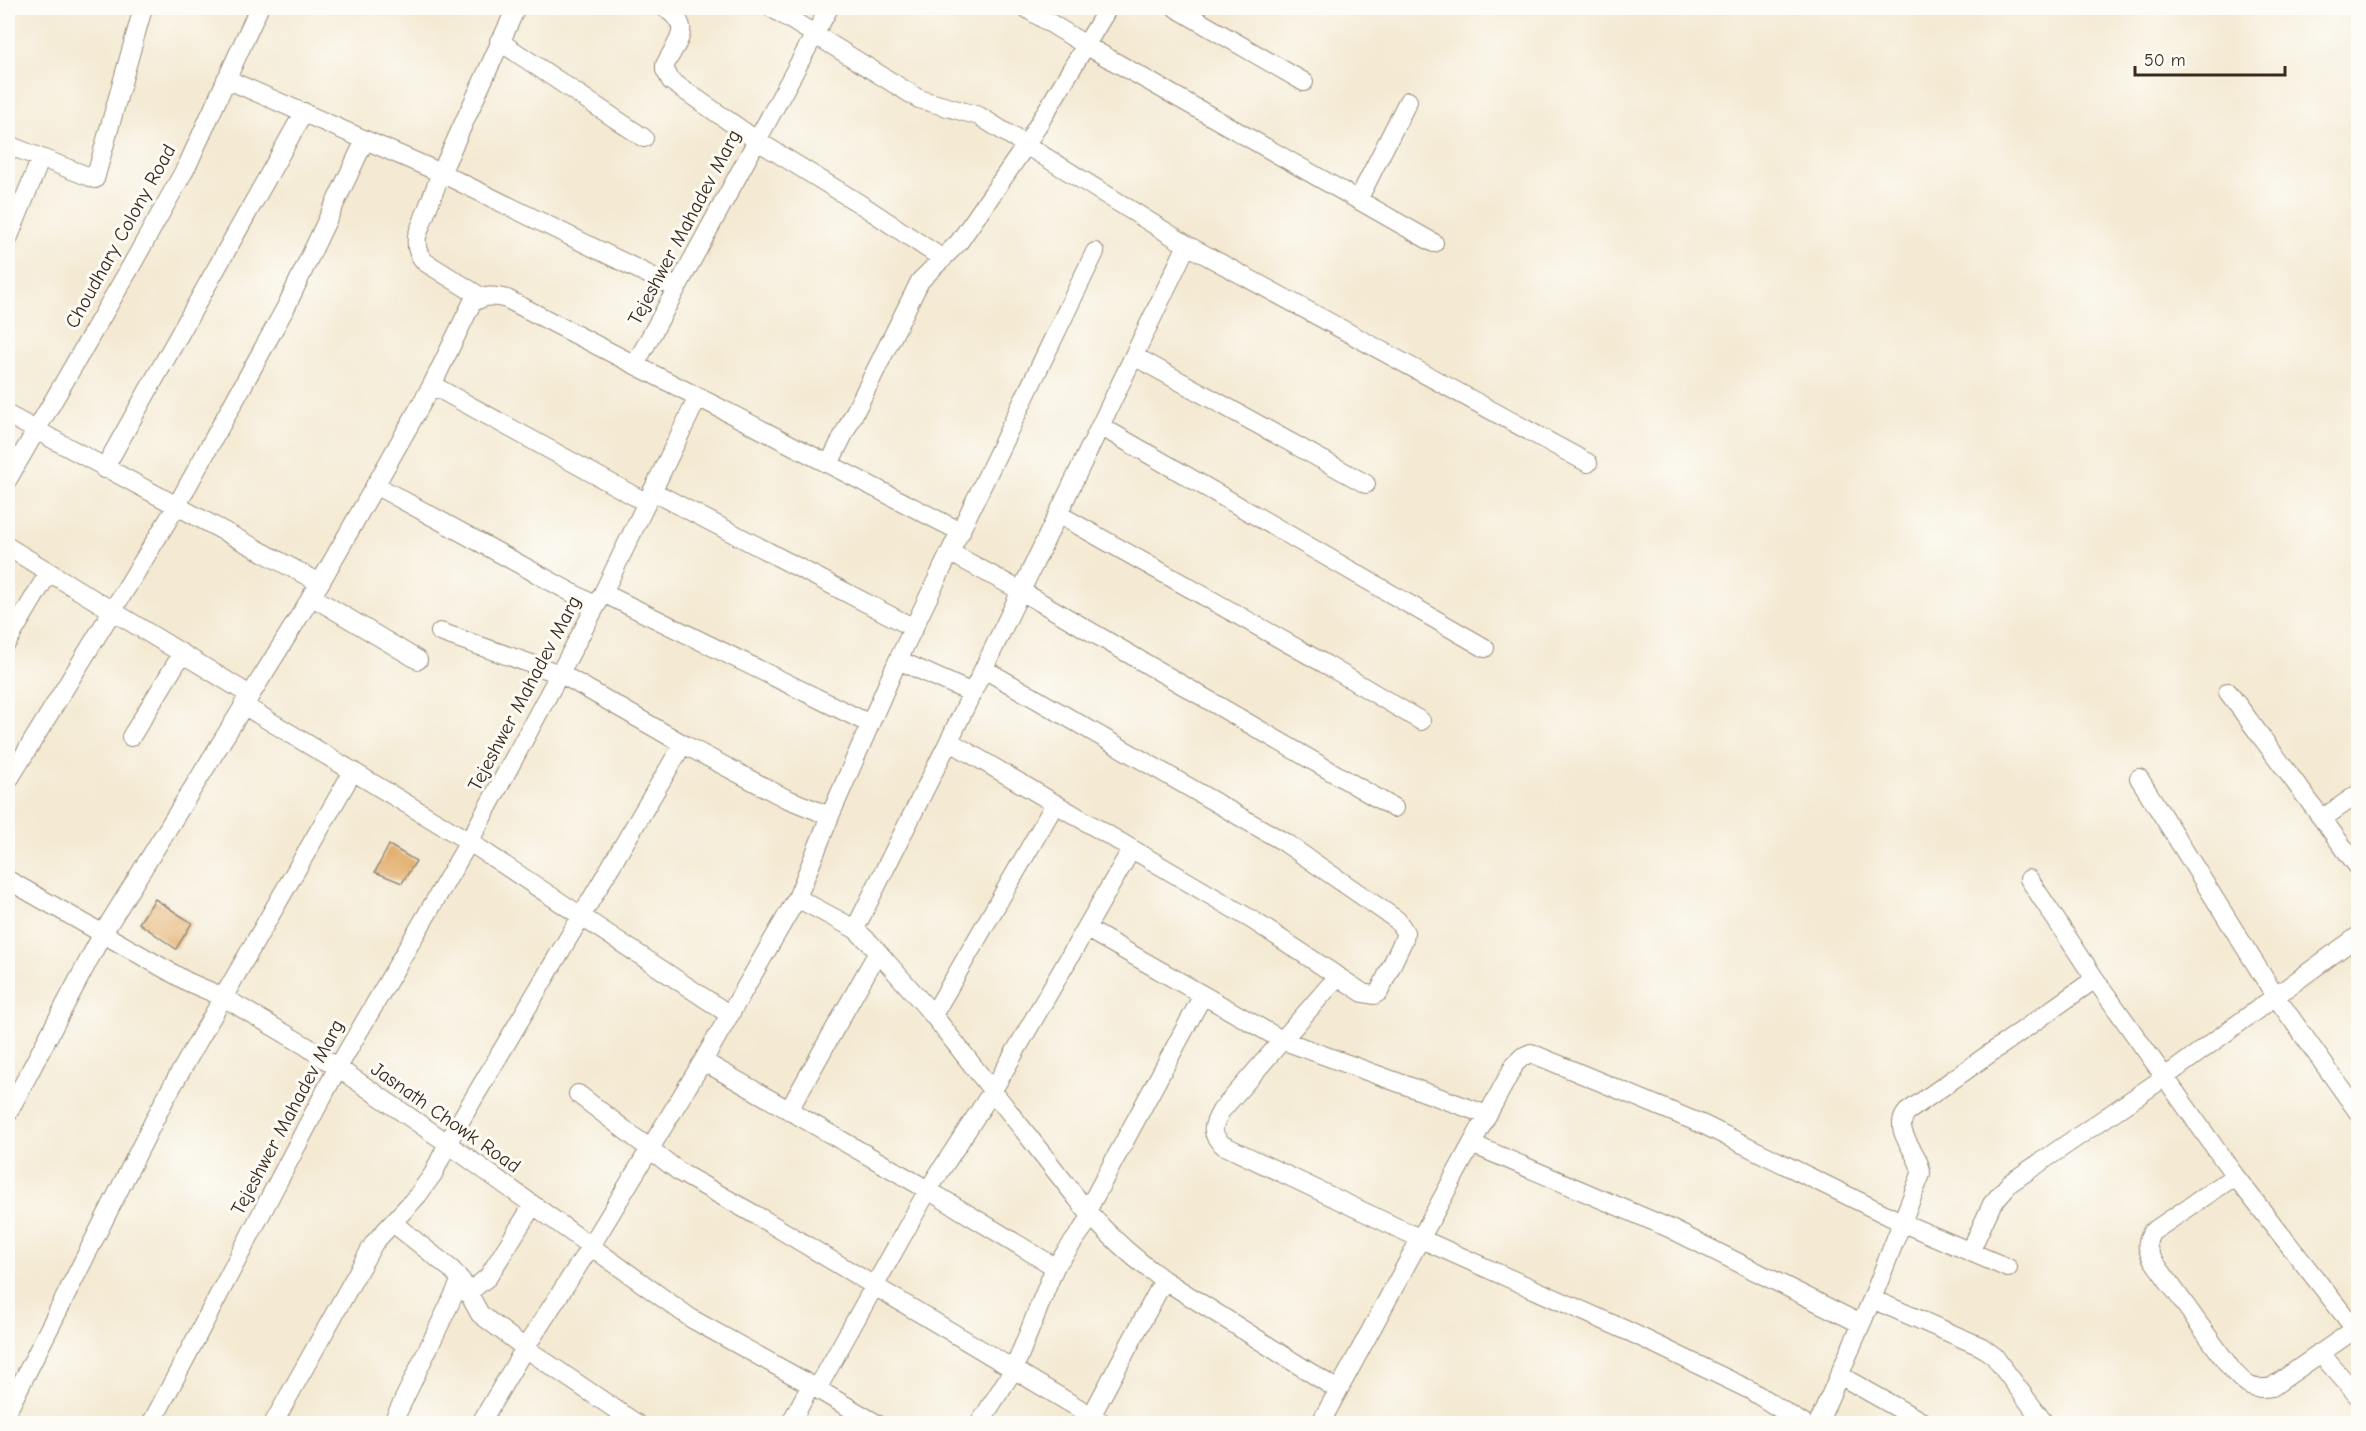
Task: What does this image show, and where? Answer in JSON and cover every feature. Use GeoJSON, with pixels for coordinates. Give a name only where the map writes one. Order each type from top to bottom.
{"type":"FeatureCollection","features":[{"type":"Feature","properties":{"kind":"street"},"geometry":{"type":"LineString","coordinates":[[8,145],[95,179],[143,8]]}},
{"type":"Feature","properties":{"kind":"street","name":"Choudhary Colony Road"},"geometry":{"type":"LineString","coordinates":[[8,479],[188,164],[259,8]]}},
{"type":"Feature","properties":{"kind":"street"},"geometry":{"type":"LineString","coordinates":[[481,297],[424,262],[418,255],[417,236],[441,173],[499,40],[516,8]]}},
{"type":"Feature","properties":{"kind":"street"},"geometry":{"type":"LineString","coordinates":[[772,8],[919,99],[979,116],[1187,245],[1588,464]]}},
{"type":"Feature","properties":{"kind":"street","name":"Tejeshwer Mahadev Marg"},"geometry":{"type":"LineString","coordinates":[[635,365],[829,8]]}},
{"type":"Feature","properties":{"kind":"street"},"geometry":{"type":"LineString","coordinates":[[1026,8],[1087,46],[1434,243]]}},
{"type":"Feature","properties":{"kind":"street"},"geometry":{"type":"LineString","coordinates":[[829,464],[920,281],[959,242],[1026,145],[1108,8]]}},
{"type":"Feature","properties":{"kind":"street"},"geometry":{"type":"LineString","coordinates":[[1176,8],[1304,82]]}},
{"type":"Feature","properties":{"kind":"street"},"geometry":{"type":"LineString","coordinates":[[674,10],[682,25],[681,33],[665,65],[671,81],[756,140],[865,207],[943,259]]}},
{"type":"Feature","properties":{"kind":"street"},"geometry":{"type":"LineString","coordinates":[[499,40],[644,138]]}},
{"type":"Feature","properties":{"kind":"street"},"geometry":{"type":"LineString","coordinates":[[226,79],[441,173],[676,288]]}},
{"type":"Feature","properties":{"kind":"street"},"geometry":{"type":"LineString","coordinates":[[1358,200],[1408,101]]}},
{"type":"Feature","properties":{"kind":"street"},"geometry":{"type":"LineString","coordinates":[[104,469],[304,112]]}},
{"type":"Feature","properties":{"kind":"street"},"geometry":{"type":"LineString","coordinates":[[8,781],[176,507],[286,307],[365,140]]}},
{"type":"Feature","properties":{"kind":"street"},"geometry":{"type":"LineString","coordinates":[[8,239],[40,158]]}},
{"type":"Feature","properties":{"kind":"street"},"geometry":{"type":"LineString","coordinates":[[855,929],[984,669],[1187,245]]}},
{"type":"Feature","properties":{"kind":"street"},"geometry":{"type":"LineString","coordinates":[[480,1424],[525,1348],[591,1247],[703,1061],[797,898],[898,660],[1095,252]]}},
{"type":"Feature","properties":{"kind":"street"},"geometry":{"type":"LineString","coordinates":[[8,1113],[103,933],[315,590],[432,385],[465,315],[472,303],[481,297],[492,295],[507,299],[961,532]]}},
{"type":"Feature","properties":{"kind":"street"},"geometry":{"type":"LineString","coordinates":[[1134,357],[1366,484]]}},
{"type":"Feature","properties":{"kind":"street"},"geometry":{"type":"LineString","coordinates":[[432,385],[649,497],[914,628]]}},
{"type":"Feature","properties":{"kind":"street","name":"Tejeshwer Mahadev Marg"},"geometry":{"type":"LineString","coordinates":[[151,1424],[337,1069],[470,842],[600,599],[698,397]]}},
{"type":"Feature","properties":{"kind":"street"},"geometry":{"type":"LineString","coordinates":[[8,416],[176,507],[315,590],[418,660]]}},
{"type":"Feature","properties":{"kind":"street"},"geometry":{"type":"LineString","coordinates":[[1100,426],[1485,648]]}},
{"type":"Feature","properties":{"kind":"street"},"geometry":{"type":"LineString","coordinates":[[375,485],[600,599],[870,724]]}},
{"type":"Feature","properties":{"kind":"street"},"geometry":{"type":"LineString","coordinates":[[1058,514],[1325,664],[1421,721]]}},
{"type":"Feature","properties":{"kind":"street"},"geometry":{"type":"LineString","coordinates":[[8,547],[182,654],[246,700],[353,771],[470,842],[730,1015]]}},
{"type":"Feature","properties":{"kind":"street"},"geometry":{"type":"LineString","coordinates":[[951,553],[1021,591],[1394,807]]}},
{"type":"Feature","properties":{"kind":"street"},"geometry":{"type":"LineString","coordinates":[[8,641],[49,572]]}},
{"type":"Feature","properties":{"kind":"street"},"geometry":{"type":"LineString","coordinates":[[440,632],[560,674],[683,744],[785,798],[830,816]]}},
{"type":"Feature","properties":{"kind":"street"},"geometry":{"type":"LineString","coordinates":[[131,737],[182,654]]}},
{"type":"Feature","properties":{"kind":"street"},"geometry":{"type":"LineString","coordinates":[[898,660],[972,693]]}},
{"type":"Feature","properties":{"kind":"street"},"geometry":{"type":"LineString","coordinates":[[949,741],[1254,921],[1368,994],[1374,995],[1379,992],[1404,939],[1403,925],[1284,842],[984,669]]}},
{"type":"Feature","properties":{"kind":"street"},"geometry":{"type":"LineString","coordinates":[[2228,692],[2358,867]]}},
{"type":"Feature","properties":{"kind":"street"},"geometry":{"type":"LineString","coordinates":[[273,1424],[374,1243],[418,1195],[433,1174],[448,1144],[683,744]]}},
{"type":"Feature","properties":{"kind":"street"},"geometry":{"type":"LineString","coordinates":[[8,1410],[166,1097],[353,771]]}},
{"type":"Feature","properties":{"kind":"street"},"geometry":{"type":"LineString","coordinates":[[2139,778],[2276,997],[2358,1112]]}},
{"type":"Feature","properties":{"kind":"street"},"geometry":{"type":"LineString","coordinates":[[2323,818],[2358,794]]}},
{"type":"Feature","properties":{"kind":"street"},"geometry":{"type":"LineString","coordinates":[[933,1015],[1055,804]]}},
{"type":"Feature","properties":{"kind":"street"},"geometry":{"type":"LineString","coordinates":[[878,1424],[817,1389],[928,1190],[993,1090],[1131,850]]}},
{"type":"Feature","properties":{"kind":"street"},"geometry":{"type":"LineString","coordinates":[[2029,879],[2095,979],[2235,1176],[2357,1328],[2272,1387],[2258,1390],[2246,1384],[2232,1370],[2153,1260],[2146,1246],[2147,1239],[2152,1232],[2235,1176]]}},
{"type":"Feature","properties":{"kind":"street","name":"Jasnath Chowk Road"},"geometry":{"type":"LineString","coordinates":[[8,880],[74,920],[103,933],[188,982],[223,997],[306,1047],[448,1144],[692,1319],[811,1385],[790,1424]]}},
{"type":"Feature","properties":{"kind":"street"},"geometry":{"type":"LineString","coordinates":[[797,898],[855,929],[878,952],[933,1015],[1111,1238],[1164,1280],[1338,1390]]}},
{"type":"Feature","properties":{"kind":"street"},"geometry":{"type":"LineString","coordinates":[[1087,929],[1282,1040],[1487,1115]]}},
{"type":"Feature","properties":{"kind":"street"},"geometry":{"type":"LineString","coordinates":[[1970,1252],[1992,1204],[2005,1188],[2165,1077],[2358,936]]}},
{"type":"Feature","properties":{"kind":"street"},"geometry":{"type":"LineString","coordinates":[[789,1110],[878,952]]}},
{"type":"Feature","properties":{"kind":"street"},"geometry":{"type":"LineString","coordinates":[[1338,976],[1221,1111],[1213,1125],[1212,1132],[1223,1145],[1421,1239],[1630,1332],[1750,1390],[1804,1424]]}},
{"type":"Feature","properties":{"kind":"street"},"geometry":{"type":"LineString","coordinates":[[1818,1424],[1872,1299],[1922,1174],[1919,1160],[1903,1133],[1902,1118],[2095,979]]}},
{"type":"Feature","properties":{"kind":"street"},"geometry":{"type":"LineString","coordinates":[[979,1424],[1014,1369],[1056,1267],[1090,1214],[1203,995]]}},
{"type":"Feature","properties":{"kind":"street"},"geometry":{"type":"LineString","coordinates":[[1320,1424],[1515,1064],[1522,1057],[1531,1053],[1704,1125],[1903,1223],[2008,1268]]}},
{"type":"Feature","properties":{"kind":"street"},"geometry":{"type":"LineString","coordinates":[[703,1061],[928,1190],[1056,1267]]}},
{"type":"Feature","properties":{"kind":"street"},"geometry":{"type":"LineString","coordinates":[[578,1094],[681,1173],[1014,1369],[1094,1421],[1164,1280]]}},
{"type":"Feature","properties":{"kind":"street"},"geometry":{"type":"LineString","coordinates":[[1472,1144],[1669,1228],[1861,1324]]}},
{"type":"Feature","properties":{"kind":"street"},"geometry":{"type":"LineString","coordinates":[[392,1424],[465,1286],[488,1277],[532,1205]]}},
{"type":"Feature","properties":{"kind":"street"},"geometry":{"type":"LineString","coordinates":[[393,1223],[451,1269],[465,1286],[480,1314],[525,1348],[637,1424]]}},
{"type":"Feature","properties":{"kind":"street"},"geometry":{"type":"LineString","coordinates":[[1872,1299],[1982,1347],[1994,1356],[2045,1424]]}},
{"type":"Feature","properties":{"kind":"street"},"geometry":{"type":"LineString","coordinates":[[2320,1353],[2358,1396]]}},
{"type":"Feature","properties":{"kind":"street"},"geometry":{"type":"LineString","coordinates":[[1839,1374],[1926,1424]]}},
{"type":"Feature","properties":{"kind":"building"},"geometry":{"type":"Polygon","coordinates":[[[389,845],[416,861],[402,883],[375,872],[389,845]]]}},
{"type":"Feature","properties":{"kind":"building"},"geometry":{"type":"Polygon","coordinates":[[[155,899],[192,923],[176,949],[139,923],[155,899]]]}}]}
